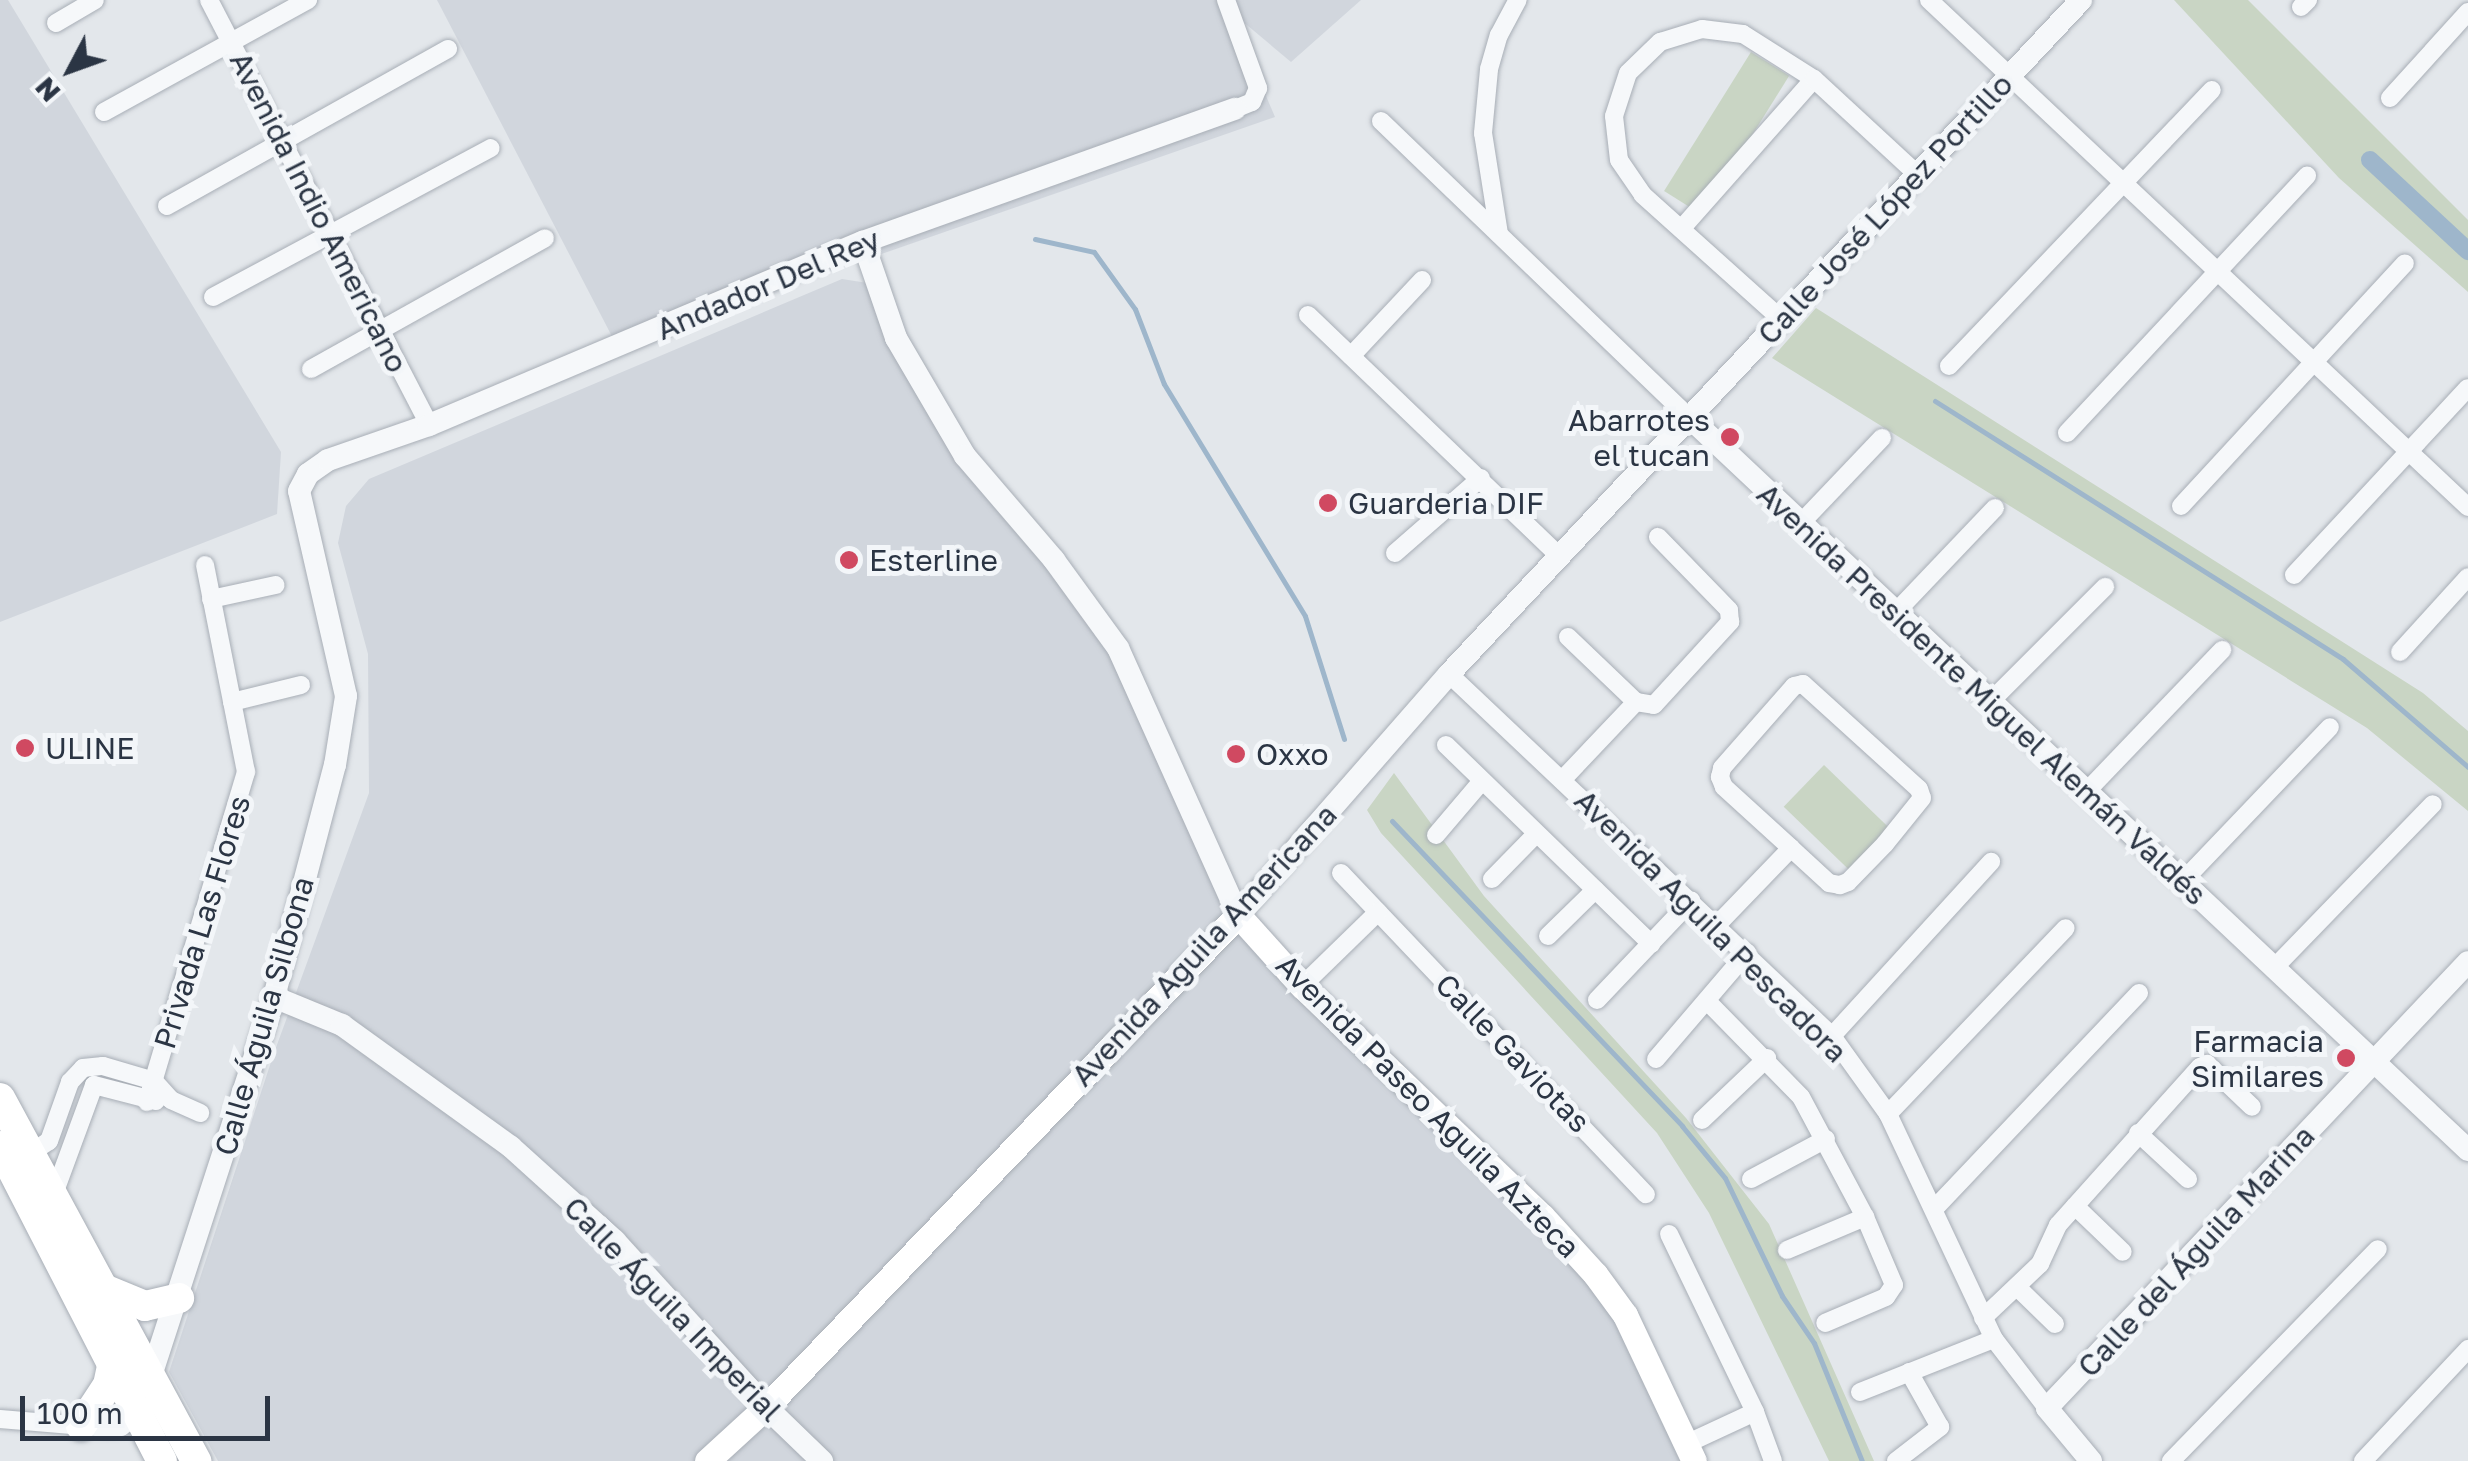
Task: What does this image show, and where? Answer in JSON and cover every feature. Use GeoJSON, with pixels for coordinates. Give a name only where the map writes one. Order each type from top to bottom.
{"type":"FeatureCollection","features":[{"type":"Feature","properties":{"kind":"main road","name":"Avenida Paseo Aguila Azteca"},"geometry":{"type":"LineString","coordinates":[[1238,916],[1302,986],[1542,1216],[1595,1274],[1625,1315],[1690,1453]]}},
{"type":"Feature","properties":{"kind":"main road","name":"Avenida Aguila Americana"},"geometry":{"type":"LineString","coordinates":[[707,1461],[766,1407],[1238,916]]}},
{"type":"Feature","properties":{"kind":"main road"},"geometry":{"type":"LineString","coordinates":[[0,1098],[196,1461]]}},
{"type":"Feature","properties":{"kind":"main road"},"geometry":{"type":"LineString","coordinates":[[0,1146],[162,1461]]}},
{"type":"Feature","properties":{"kind":"main road"},"geometry":{"type":"LineString","coordinates":[[106,1290],[145,1306],[179,1298]]}},
{"type":"Feature","properties":{"kind":"main road"},"geometry":{"type":"LineString","coordinates":[[81,1426],[108,1386],[113,1362]]}},
{"type":"Feature","properties":{"kind":"street"},"geometry":{"type":"LineString","coordinates":[[56,23],[95,0]]}},
{"type":"Feature","properties":{"kind":"street","name":"Avenida Indio Americano"},"geometry":{"type":"LineString","coordinates":[[209,0],[429,425]]}},
{"type":"Feature","properties":{"kind":"street"},"geometry":{"type":"LineString","coordinates":[[104,112],[308,0]]}},
{"type":"Feature","properties":{"kind":"street"},"geometry":{"type":"LineString","coordinates":[[1226,0],[1258,88],[1252,102],[1234,110]]}},
{"type":"Feature","properties":{"kind":"street"},"geometry":{"type":"LineString","coordinates":[[1499,234],[1483,133],[1489,69],[1499,35],[1518,0]]}},
{"type":"Feature","properties":{"kind":"street"},"geometry":{"type":"LineString","coordinates":[[1929,0],[2468,507]]}},
{"type":"Feature","properties":{"kind":"street","name":"Calle José López Portillo"},"geometry":{"type":"LineString","coordinates":[[1688,417],[2081,0]]}},
{"type":"Feature","properties":{"kind":"street"},"geometry":{"type":"LineString","coordinates":[[2390,98],[2468,12]]}},
{"type":"Feature","properties":{"kind":"street"},"geometry":{"type":"LineString","coordinates":[[1781,318],[1642,195],[1620,160],[1614,116],[1628,73],[1660,42],[1702,29],[1743,34],[1814,79],[1917,174]]}},
{"type":"Feature","properties":{"kind":"street"},"geometry":{"type":"LineString","coordinates":[[167,206],[448,49]]}},
{"type":"Feature","properties":{"kind":"street"},"geometry":{"type":"LineString","coordinates":[[1682,228],[1814,79]]}},
{"type":"Feature","properties":{"kind":"street"},"geometry":{"type":"LineString","coordinates":[[1949,366],[2212,90]]}},
{"type":"Feature","properties":{"kind":"street","name":"Andador Del Rey"},"geometry":{"type":"LineString","coordinates":[[308,474],[328,460],[429,425],[863,242],[1234,110]]}},
{"type":"Feature","properties":{"kind":"street","name":"Avenida Presidente Miguel Alemán Valdés"},"geometry":{"type":"LineString","coordinates":[[1381,121],[1800,524],[2468,1150]]}},
{"type":"Feature","properties":{"kind":"street"},"geometry":{"type":"LineString","coordinates":[[213,296],[490,148]]}},
{"type":"Feature","properties":{"kind":"street"},"geometry":{"type":"LineString","coordinates":[[2067,433],[2307,176]]}},
{"type":"Feature","properties":{"kind":"street"},"geometry":{"type":"LineString","coordinates":[[311,369],[545,238]]}},
{"type":"Feature","properties":{"kind":"street"},"geometry":{"type":"LineString","coordinates":[[863,242],[896,338],[965,456],[1054,560],[1118,648],[1238,916]]}},
{"type":"Feature","properties":{"kind":"street"},"geometry":{"type":"LineString","coordinates":[[2181,506],[2405,263]]}},
{"type":"Feature","properties":{"kind":"street"},"geometry":{"type":"LineString","coordinates":[[1351,356],[1422,280]]}},
{"type":"Feature","properties":{"kind":"street"},"geometry":{"type":"LineString","coordinates":[[1308,315],[1558,555]]}},
{"type":"Feature","properties":{"kind":"street"},"geometry":{"type":"LineString","coordinates":[[2294,575],[2468,388]]}},
{"type":"Feature","properties":{"kind":"street","name":"Avenida Aguila Americana"},"geometry":{"type":"LineString","coordinates":[[1238,916],[1449,674],[1688,417]]}},
{"type":"Feature","properties":{"kind":"street"},"geometry":{"type":"LineString","coordinates":[[1800,524],[1882,438]]}},
{"type":"Feature","properties":{"kind":"street","name":"Calle Águila Silbona"},"geometry":{"type":"LineString","coordinates":[[138,1414],[179,1298],[274,997],[335,764],[346,696],[299,491],[308,474]]}},
{"type":"Feature","properties":{"kind":"street"},"geometry":{"type":"LineString","coordinates":[[1395,553],[1481,478]]}},
{"type":"Feature","properties":{"kind":"street"},"geometry":{"type":"LineString","coordinates":[[1895,613],[1995,508]]}},
{"type":"Feature","properties":{"kind":"street"},"geometry":{"type":"LineString","coordinates":[[1568,637],[1636,702],[1644,706],[1659,701],[1732,616],[1658,536]]}},
{"type":"Feature","properties":{"kind":"street","name":"Privada Las Flores"},"geometry":{"type":"LineString","coordinates":[[147,1102],[243,794],[246,772],[205,565]]}},
{"type":"Feature","properties":{"kind":"street"},"geometry":{"type":"LineString","coordinates":[[2400,652],[2468,578]]}},
{"type":"Feature","properties":{"kind":"street"},"geometry":{"type":"LineString","coordinates":[[212,599],[276,585]]}},
{"type":"Feature","properties":{"kind":"street"},"geometry":{"type":"LineString","coordinates":[[1990,702],[2106,587]]}},
{"type":"Feature","properties":{"kind":"street"},"geometry":{"type":"LineString","coordinates":[[2086,792],[2222,650]]}},
{"type":"Feature","properties":{"kind":"street","name":"Avenida Aguila Pescadora"},"geometry":{"type":"LineString","coordinates":[[1449,674],[1832,1036],[1888,1114],[1936,1207],[1994,1339],[2090,1460]]}},
{"type":"Feature","properties":{"kind":"street"},"geometry":{"type":"LineString","coordinates":[[1803,684],[1906,776],[1922,798],[1848,882],[1830,883],[1791,848],[1724,787],[1720,776],[1722,768],[1782,700],[1803,684]]}},
{"type":"Feature","properties":{"kind":"street"},"geometry":{"type":"LineString","coordinates":[[232,702],[300,685]]}},
{"type":"Feature","properties":{"kind":"street"},"geometry":{"type":"LineString","coordinates":[[1562,780],[1636,702]]}},
{"type":"Feature","properties":{"kind":"street"},"geometry":{"type":"LineString","coordinates":[[2182,882],[2330,727]]}},
{"type":"Feature","properties":{"kind":"street"},"geometry":{"type":"LineString","coordinates":[[1446,745],[1651,944]]}},
{"type":"Feature","properties":{"kind":"street"},"geometry":{"type":"LineString","coordinates":[[1436,835],[1482,781]]}},
{"type":"Feature","properties":{"kind":"street"},"geometry":{"type":"LineString","coordinates":[[2274,968],[2432,804]]}},
{"type":"Feature","properties":{"kind":"street"},"geometry":{"type":"LineString","coordinates":[[1492,878],[1536,834]]}},
{"type":"Feature","properties":{"kind":"street"},"geometry":{"type":"LineString","coordinates":[[1717,926],[1791,848]]}},
{"type":"Feature","properties":{"kind":"street"},"geometry":{"type":"LineString","coordinates":[[1832,1036],[1991,862]]}},
{"type":"Feature","properties":{"kind":"street","name":"Calle Gaviotas"},"geometry":{"type":"LineString","coordinates":[[1341,873],[1646,1194]]}},
{"type":"Feature","properties":{"kind":"street"},"geometry":{"type":"LineString","coordinates":[[1548,936],[1595,890]]}},
{"type":"Feature","properties":{"kind":"street"},"geometry":{"type":"LineString","coordinates":[[1598,1000],[1691,901]]}},
{"type":"Feature","properties":{"kind":"street"},"geometry":{"type":"LineString","coordinates":[[1302,986],[1378,912]]}},
{"type":"Feature","properties":{"kind":"street"},"geometry":{"type":"LineString","coordinates":[[1888,1114],[2066,928]]}},
{"type":"Feature","properties":{"kind":"street"},"geometry":{"type":"LineString","coordinates":[[1656,1059],[1747,954]]}},
{"type":"Feature","properties":{"kind":"street","name":"Calle del Águila Marina"},"geometry":{"type":"LineString","coordinates":[[2047,1408],[2468,962]]}},
{"type":"Feature","properties":{"kind":"street"},"geometry":{"type":"LineString","coordinates":[[1936,1207],[2138,993]]}},
{"type":"Feature","properties":{"kind":"street","name":"Calle Águila Imperial"},"geometry":{"type":"LineString","coordinates":[[274,997],[342,1025],[511,1147],[615,1240],[766,1407],[822,1461]]}},
{"type":"Feature","properties":{"kind":"street"},"geometry":{"type":"LineString","coordinates":[[1707,1001],[1801,1097],[1865,1217],[1894,1286],[1886,1297],[1825,1324]]}},
{"type":"Feature","properties":{"kind":"street"},"geometry":{"type":"LineString","coordinates":[[1702,1120],[1767,1058]]}},
{"type":"Feature","properties":{"kind":"street"},"geometry":{"type":"LineString","coordinates":[[1983,1318],[2040,1264],[2049,1238],[2075,1206],[2203,1065],[2252,1107]]}},
{"type":"Feature","properties":{"kind":"street"},"geometry":{"type":"LineString","coordinates":[[32,1152],[49,1141],[70,1082],[84,1068],[96,1066],[154,1081],[171,1100],[200,1113]]}},
{"type":"Feature","properties":{"kind":"street"},"geometry":{"type":"LineString","coordinates":[[54,1194],[94,1085],[147,1102],[171,1100]]}},
{"type":"Feature","properties":{"kind":"street"},"geometry":{"type":"LineString","coordinates":[[2138,1133],[2188,1179]]}},
{"type":"Feature","properties":{"kind":"street"},"geometry":{"type":"LineString","coordinates":[[1751,1178],[1826,1139]]}},
{"type":"Feature","properties":{"kind":"street"},"geometry":{"type":"LineString","coordinates":[[2075,1206],[2123,1252]]}},
{"type":"Feature","properties":{"kind":"street"},"geometry":{"type":"LineString","coordinates":[[1787,1250],[1865,1217]]}},
{"type":"Feature","properties":{"kind":"street"},"geometry":{"type":"LineString","coordinates":[[1669,1234],[1755,1412],[1772,1461]]}},
{"type":"Feature","properties":{"kind":"street"},"geometry":{"type":"LineString","coordinates":[[2171,1461],[2378,1249]]}},
{"type":"Feature","properties":{"kind":"street"},"geometry":{"type":"LineString","coordinates":[[2017,1287],[2054,1324]]}},
{"type":"Feature","properties":{"kind":"street"},"geometry":{"type":"LineString","coordinates":[[1860,1392],[1994,1339]]}},
{"type":"Feature","properties":{"kind":"street"},"geometry":{"type":"LineString","coordinates":[[2363,1461],[2468,1349]]}},
{"type":"Feature","properties":{"kind":"street"},"geometry":{"type":"LineString","coordinates":[[1896,1461],[1940,1426],[1908,1372]]}},
{"type":"Feature","properties":{"kind":"street"},"geometry":{"type":"LineString","coordinates":[[1690,1453],[1755,1412]]}},
{"type":"Feature","properties":{"kind":"street"},"geometry":{"type":"LineString","coordinates":[[6,1420],[121,1427],[138,1414]]}},
{"type":"Feature","properties":{"kind":"shaded area"},"geometry":{"type":"Polygon","coordinates":[[[0,0],[8,0],[281,452],[277,514],[0,622],[0,0]]]}},
{"type":"Feature","properties":{"kind":"shaded area"},"geometry":{"type":"Polygon","coordinates":[[[437,0],[1225,0],[1275,117],[617,346],[437,0]]]}},
{"type":"Feature","properties":{"kind":"shaded area"},"geometry":{"type":"Polygon","coordinates":[[[1229,0],[1361,0],[1291,62],[1235,15],[1229,0]]]}},
{"type":"Feature","properties":{"kind":"shaded area"},"geometry":{"type":"Polygon","coordinates":[[[842,279],[880,285],[942,412],[1067,566],[1235,915],[1621,1312],[1692,1461],[218,1461],[169,1372],[274,1053],[369,793],[368,654],[338,543],[346,506],[369,479],[842,279]]]}},
{"type":"Feature","properties":{"kind":"green space"},"geometry":{"type":"Polygon","coordinates":[[[2174,0],[2248,0],[2468,220],[2468,292],[2339,178],[2174,0]]]}},
{"type":"Feature","properties":{"kind":"green space"},"geometry":{"type":"Polygon","coordinates":[[[1751,52],[1789,76],[1702,215],[1664,191],[1751,52]]]}},
{"type":"Feature","properties":{"kind":"green space"},"geometry":{"type":"Polygon","coordinates":[[[1816,308],[2423,693],[2468,731],[2468,811],[2367,728],[1772,358],[1816,308]]]}},
{"type":"Feature","properties":{"kind":"green space"},"geometry":{"type":"Polygon","coordinates":[[[1824,765],[1894,833],[1854,875],[1784,807],[1824,765]]]}},
{"type":"Feature","properties":{"kind":"green space"},"geometry":{"type":"Polygon","coordinates":[[[1394,773],[1484,896],[1686,1118],[1769,1224],[1874,1461],[1829,1461],[1709,1213],[1657,1133],[1381,833],[1367,810],[1394,773]]]}},
{"type":"Feature","properties":{"kind":"waterway"},"geometry":{"type":"LineString","coordinates":[[2370,160],[2468,251]]}},
{"type":"Feature","properties":{"kind":"waterway"},"geometry":{"type":"LineString","coordinates":[[1035,239],[1094,252],[1135,309],[1164,384],[1305,616],[1344,739]]}},
{"type":"Feature","properties":{"kind":"waterway"},"geometry":{"type":"LineString","coordinates":[[1935,401],[2343,659],[2468,767]]}},
{"type":"Feature","properties":{"kind":"waterway"},"geometry":{"type":"LineString","coordinates":[[1392,821],[1682,1126],[1725,1178],[1782,1296],[1814,1343],[1862,1461]]}},
{"type":"Feature","properties":{"kind":"place","name":"Abarrotes el tucan"},"geometry":{"type":"Point","coordinates":[1730,437]}},
{"type":"Feature","properties":{"kind":"place","name":"Guarderia DIF"},"geometry":{"type":"Point","coordinates":[1328,503]}},
{"type":"Feature","properties":{"kind":"place","name":"Esterline"},"geometry":{"type":"Point","coordinates":[849,560]}},
{"type":"Feature","properties":{"kind":"place","name":"ULINE"},"geometry":{"type":"Point","coordinates":[25,748]}},
{"type":"Feature","properties":{"kind":"place","name":"Oxxo"},"geometry":{"type":"Point","coordinates":[1236,754]}},
{"type":"Feature","properties":{"kind":"place","name":"Farmacia Similares"},"geometry":{"type":"Point","coordinates":[2346,1058]}}]}
